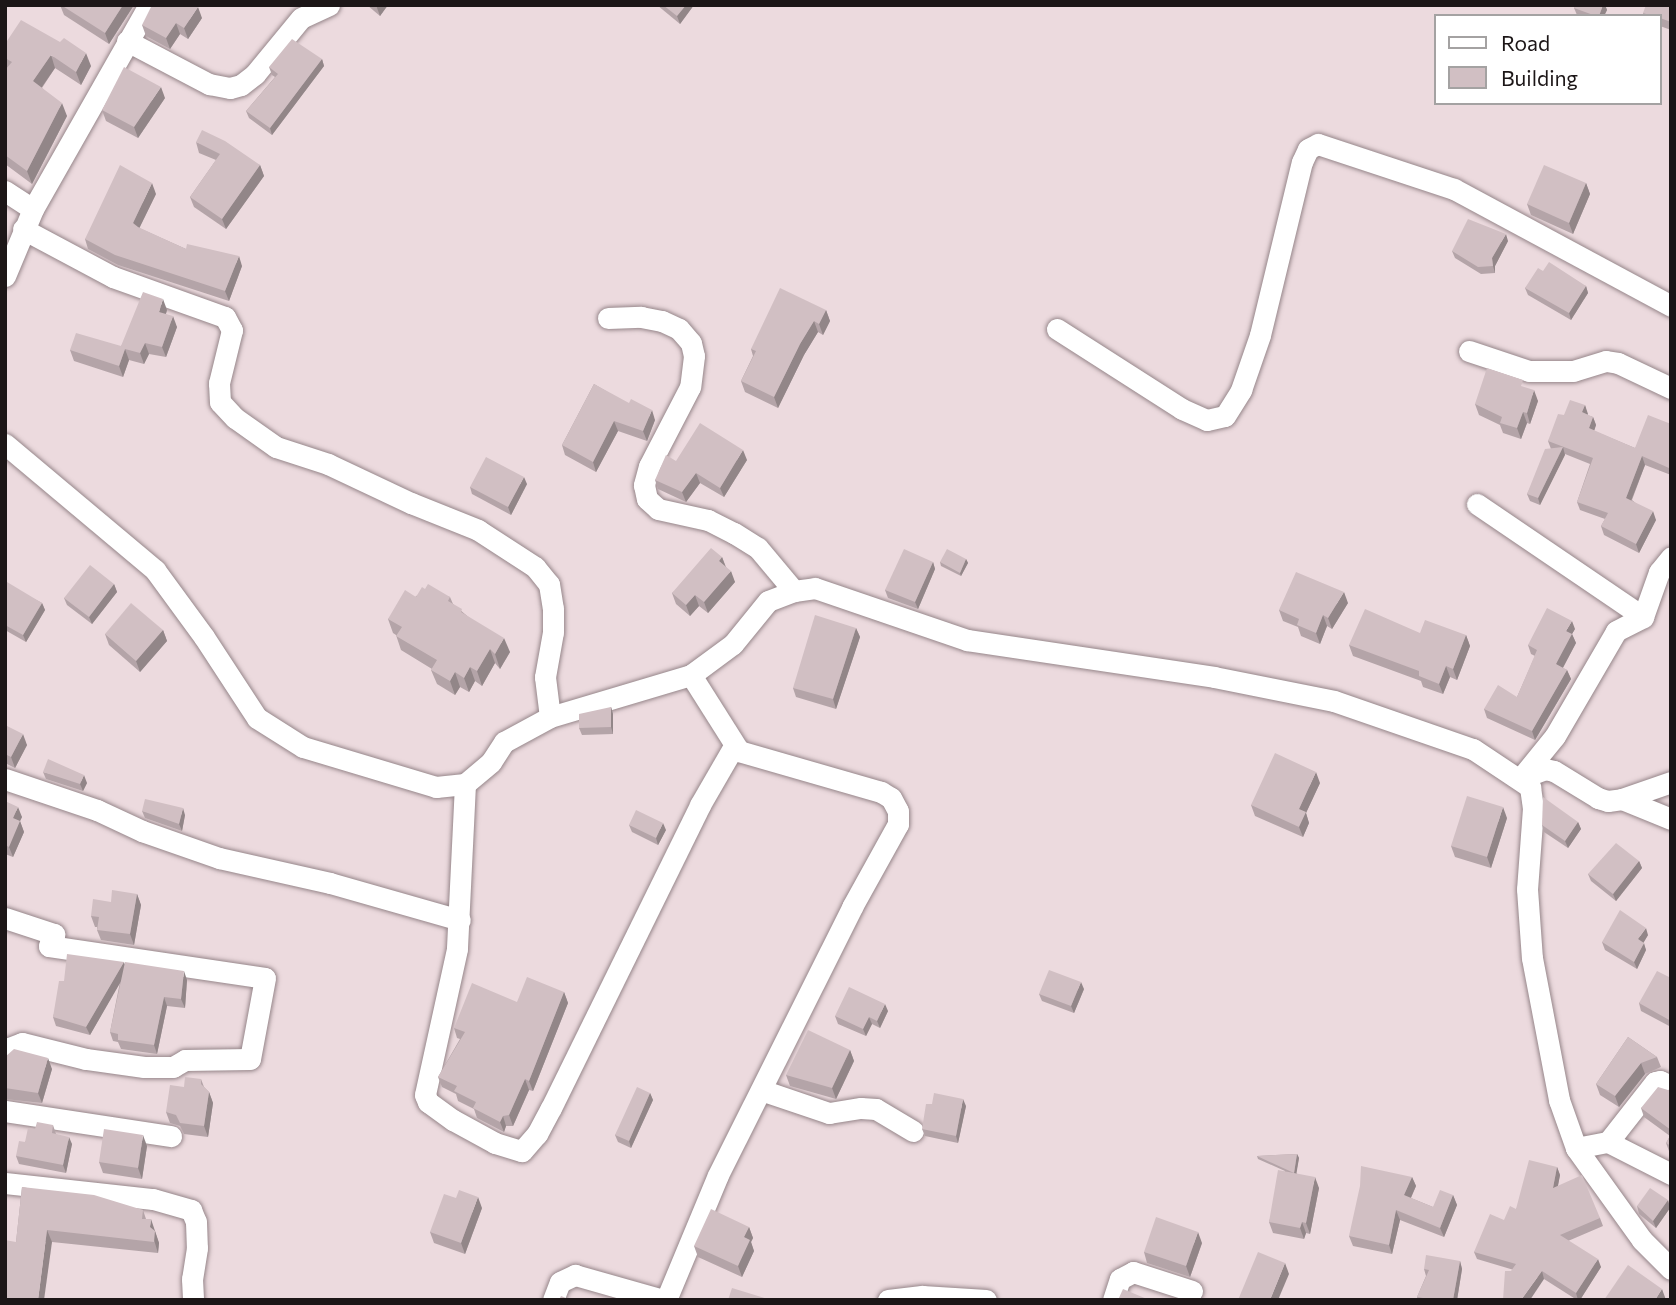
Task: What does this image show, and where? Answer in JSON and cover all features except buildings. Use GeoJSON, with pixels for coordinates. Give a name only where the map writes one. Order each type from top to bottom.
{"type":"FeatureCollection","features":[{"type":"Feature","properties":{"kind":"street"},"geometry":{"type":"LineString","coordinates":[[5,275],[33,209],[149,5]]}},
{"type":"Feature","properties":{"kind":"street"},"geometry":{"type":"LineString","coordinates":[[127,41],[209,84],[230,88],[241,85],[255,74],[301,18],[328,5]]}},
{"type":"Feature","properties":{"kind":"street"},"geometry":{"type":"LineString","coordinates":[[1057,329],[1182,409],[1207,420],[1225,416],[1241,390],[1260,335],[1302,162],[1308,149],[1318,144],[1454,189],[1671,306]]}},
{"type":"Feature","properties":{"kind":"street"},"geometry":{"type":"LineString","coordinates":[[5,191],[33,209]]}},
{"type":"Feature","properties":{"kind":"street"},"geometry":{"type":"LineString","coordinates":[[23,229],[113,276],[225,317],[232,330],[219,383],[220,402],[235,418],[276,447],[328,464],[411,503],[478,530],[535,567],[549,584],[553,608],[553,632],[545,677],[550,717]]}},
{"type":"Feature","properties":{"kind":"street"},"geometry":{"type":"LineString","coordinates":[[608,318],[641,317],[662,321],[679,329],[691,343],[694,356],[690,387],[649,466],[644,485],[647,499],[658,509],[708,520],[758,548],[794,591]]}},
{"type":"Feature","properties":{"kind":"street"},"geometry":{"type":"LineString","coordinates":[[1469,351],[1529,371],[1573,371],[1606,361],[1618,363],[1671,388]]}},
{"type":"Feature","properties":{"kind":"street"},"geometry":{"type":"LineString","coordinates":[[5,444],[155,570],[198,628],[257,718],[303,747],[436,788],[465,784],[491,762],[504,743],[550,717],[691,675],[733,644],[768,601],[794,591],[815,588],[967,640],[1214,677],[1334,701],[1472,749],[1494,766],[1530,787],[1533,808],[1527,889],[1532,958],[1559,1100],[1576,1149],[1642,1240],[1671,1269]]}},
{"type":"Feature","properties":{"kind":"street"},"geometry":{"type":"LineString","coordinates":[[1477,505],[1643,617]]}},
{"type":"Feature","properties":{"kind":"street"},"geometry":{"type":"LineString","coordinates":[[1520,779],[1555,736],[1616,631],[1643,617],[1659,572],[1671,557]]}},
{"type":"Feature","properties":{"kind":"street"},"geometry":{"type":"LineString","coordinates":[[553,1300],[560,1282],[575,1276],[665,1300],[718,1175],[852,907],[898,824],[898,811],[891,798],[881,792],[734,747],[691,675]]}},
{"type":"Feature","properties":{"kind":"street"},"geometry":{"type":"LineString","coordinates":[[465,784],[460,920],[452,980],[425,1096],[428,1102],[453,1120],[495,1143],[522,1151],[537,1134],[551,1108],[700,805],[734,747]]}},
{"type":"Feature","properties":{"kind":"street"},"geometry":{"type":"LineString","coordinates":[[1520,779],[1545,769],[1554,771],[1598,798],[1622,799],[1671,819]]}},
{"type":"Feature","properties":{"kind":"street"},"geometry":{"type":"LineString","coordinates":[[5,779],[97,810],[142,831],[219,859],[330,883],[460,920]]}},
{"type":"Feature","properties":{"kind":"street"},"geometry":{"type":"LineString","coordinates":[[1622,799],[1671,782]]}},
{"type":"Feature","properties":{"kind":"street"},"geometry":{"type":"LineString","coordinates":[[5,918],[54,934],[49,946],[265,978],[250,1059],[185,1060],[173,1067],[144,1067],[86,1059],[23,1043],[9,1048],[5,1056]]}},
{"type":"Feature","properties":{"kind":"street"},"geometry":{"type":"LineString","coordinates":[[1608,1142],[1655,1082],[1660,1081],[1671,1086]]}},
{"type":"Feature","properties":{"kind":"street"},"geometry":{"type":"LineString","coordinates":[[761,1090],[829,1113],[861,1108],[876,1109],[913,1131]]}},
{"type":"Feature","properties":{"kind":"street"},"geometry":{"type":"LineString","coordinates":[[5,1111],[171,1136]]}},
{"type":"Feature","properties":{"kind":"street"},"geometry":{"type":"LineString","coordinates":[[1576,1149],[1608,1142],[1671,1174]]}},
{"type":"Feature","properties":{"kind":"street"},"geometry":{"type":"LineString","coordinates":[[5,1183],[153,1199],[191,1210],[196,1222],[197,1248],[192,1300]]}},
{"type":"Feature","properties":{"kind":"street"},"geometry":{"type":"LineString","coordinates":[[1113,1300],[1120,1279],[1128,1272],[1192,1291]]}},
{"type":"Feature","properties":{"kind":"street"},"geometry":{"type":"LineString","coordinates":[[888,1300],[922,1296],[986,1300]]}}]}
